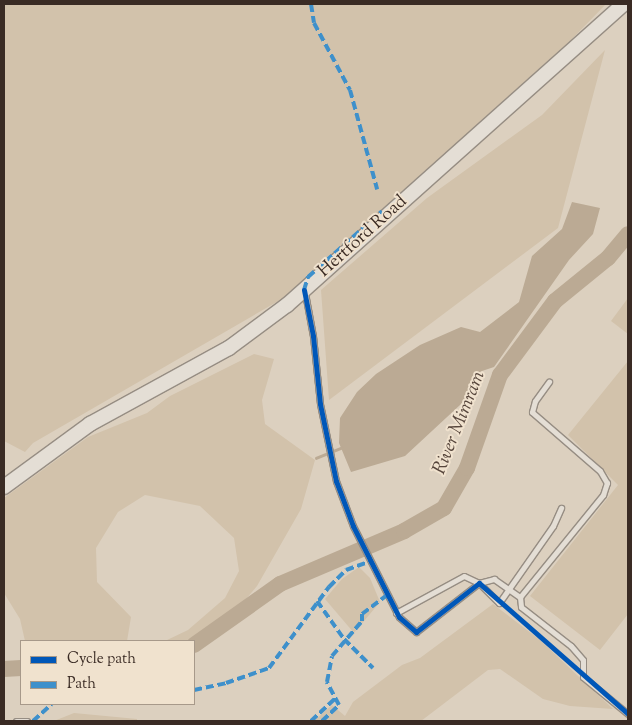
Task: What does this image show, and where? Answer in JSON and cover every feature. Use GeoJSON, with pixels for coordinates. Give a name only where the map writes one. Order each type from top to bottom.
{"type":"FeatureCollection","features":[{"type":"Feature","properties":{"kind":"main road","name":"Hertford Road"},"geometry":{"type":"LineString","coordinates":[[4,487],[90,424],[229,348],[304,290],[624,4]]}},
{"type":"Feature","properties":{"kind":"lane"},"geometry":{"type":"LineString","coordinates":[[304,290],[328,450],[346,511],[367,550],[396,613],[416,632],[479,583],[494,579],[520,597],[521,607],[572,646],[583,660],[582,677],[628,714]]}},
{"type":"Feature","properties":{"kind":"lane"},"geometry":{"type":"LineString","coordinates":[[520,597],[603,495],[608,483],[600,471],[532,412],[535,401],[549,382]]}},
{"type":"Feature","properties":{"kind":"lane"},"geometry":{"type":"LineString","coordinates":[[396,613],[464,576],[479,583],[499,603],[508,587],[553,526],[561,508]]}},
{"type":"Feature","properties":{"kind":"lane"},"geometry":{"type":"LineString","coordinates":[[16,721],[28,721]]}},
{"type":"Feature","properties":{"kind":"shaded area"},"geometry":{"type":"Polygon","coordinates":[[[4,4],[606,4],[570,41],[287,296],[33,443],[25,452],[4,441],[4,4]]]}},
{"type":"Feature","properties":{"kind":"shaded area"},"geometry":{"type":"Polygon","coordinates":[[[605,50],[558,228],[329,400],[321,290],[427,198],[542,115],[605,50]]]}},
{"type":"Feature","properties":{"kind":"shaded area"},"geometry":{"type":"Polygon","coordinates":[[[572,202],[600,208],[593,234],[569,260],[494,367],[482,371],[478,385],[460,405],[405,456],[351,472],[339,443],[340,418],[357,392],[376,374],[420,345],[461,327],[480,332],[519,302],[532,256],[562,229],[572,202]]]}},
{"type":"Feature","properties":{"kind":"shaded area"},"geometry":{"type":"Polygon","coordinates":[[[628,298],[628,334],[611,321],[628,298]]]}},
{"type":"Feature","properties":{"kind":"shaded area"},"geometry":{"type":"Polygon","coordinates":[[[254,354],[274,359],[262,400],[265,424],[315,460],[301,509],[257,586],[211,640],[195,651],[195,640],[167,640],[188,630],[225,598],[239,571],[234,538],[200,506],[145,495],[118,512],[96,548],[97,582],[131,617],[127,640],[25,640],[20,619],[4,593],[4,498],[88,437],[147,413],[170,396],[254,354]]]}},
{"type":"Feature","properties":{"kind":"shaded area"},"geometry":{"type":"Polygon","coordinates":[[[628,361],[628,614],[600,650],[530,596],[618,485],[568,435],[628,361]]]}},
{"type":"Feature","properties":{"kind":"shaded area"},"geometry":{"type":"Polygon","coordinates":[[[359,567],[370,578],[380,602],[354,633],[325,599],[342,579],[359,567]]]}},
{"type":"Feature","properties":{"kind":"shaded area"},"geometry":{"type":"Polygon","coordinates":[[[493,604],[540,640],[613,709],[570,706],[543,699],[500,669],[488,670],[421,721],[314,721],[332,705],[345,716],[353,702],[402,665],[420,658],[493,604]]]}},
{"type":"Feature","properties":{"kind":"shaded area"},"geometry":{"type":"Polygon","coordinates":[[[74,713],[137,719],[137,721],[54,721],[74,713]]]}},
{"type":"Feature","properties":{"kind":"waterway","name":"River Mimram"},"geometry":{"type":"LineString","coordinates":[[195,644],[280,584],[404,531],[444,508],[467,468],[500,375],[555,301],[608,258],[628,234]]}},
{"type":"Feature","properties":{"kind":"waterway"},"geometry":{"type":"LineString","coordinates":[[316,458],[341,448]]}},
{"type":"Feature","properties":{"kind":"waterway","name":"River Mimram"},"geometry":{"type":"LineString","coordinates":[[4,669],[20,668]]}},
{"type":"Feature","properties":{"kind":"marked path"},"geometry":{"type":"LineString","coordinates":[[311,4],[314,23],[350,90],[377,189]]}},
{"type":"Feature","properties":{"kind":"marked path"},"geometry":{"type":"LineString","coordinates":[[304,290],[308,277],[382,211]]}},
{"type":"Feature","properties":{"kind":"marked path"},"geometry":{"type":"LineString","coordinates":[[195,690],[226,683],[269,668],[329,587],[346,570],[371,561]]}},
{"type":"Feature","properties":{"kind":"marked path"},"geometry":{"type":"LineString","coordinates":[[322,721],[339,705],[327,682],[332,656],[362,621],[362,614],[386,596]]}},
{"type":"Feature","properties":{"kind":"marked path"},"geometry":{"type":"LineString","coordinates":[[317,601],[344,639],[373,668]]}},
{"type":"Feature","properties":{"kind":"marked path"},"geometry":{"type":"LineString","coordinates":[[311,721],[335,699]]}},
{"type":"Feature","properties":{"kind":"marked path"},"geometry":{"type":"LineString","coordinates":[[33,721],[51,705]]}},
{"type":"Feature","properties":{"kind":"cycle path"},"geometry":{"type":"LineString","coordinates":[[304,290],[313,336],[320,404],[336,481],[353,526],[399,617],[416,632],[479,583],[628,714]]}}]}
